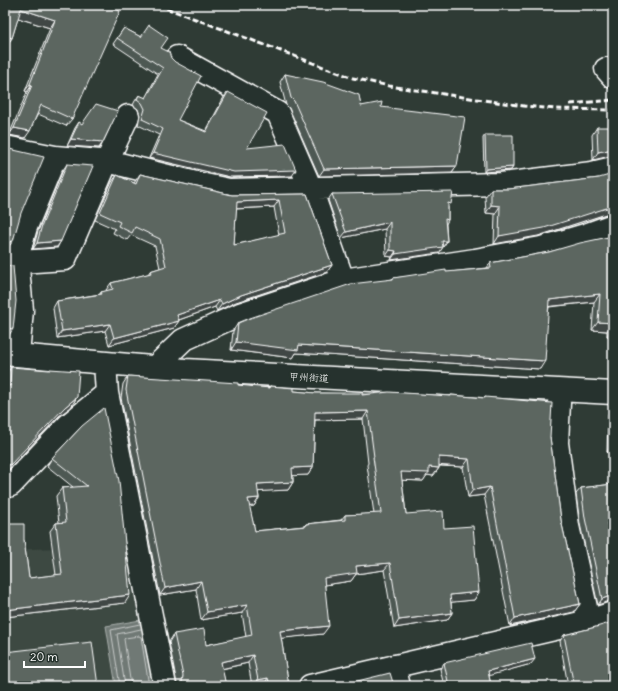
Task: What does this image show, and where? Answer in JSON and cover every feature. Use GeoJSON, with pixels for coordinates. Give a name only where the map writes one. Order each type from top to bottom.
{"type":"FeatureCollection","features":[{"type":"Feature","properties":{"kind":"street"},"geometry":{"type":"LineString","coordinates":[[177,57],[278,113],[311,189],[343,280]]}},
{"type":"Feature","properties":{"kind":"street"},"geometry":{"type":"LineString","coordinates":[[11,263],[65,259],[128,116]]}},
{"type":"Feature","properties":{"kind":"street"},"geometry":{"type":"LineString","coordinates":[[5,147],[55,157],[107,161],[229,190],[501,184],[592,173],[613,168]]}},
{"type":"Feature","properties":{"kind":"street"},"geometry":{"type":"LineString","coordinates":[[11,263],[17,258],[26,227],[55,157]]}},
{"type":"Feature","properties":{"kind":"street"},"geometry":{"type":"LineString","coordinates":[[155,366],[183,340],[240,314],[343,280],[475,260],[541,248],[613,225]]}},
{"type":"Feature","properties":{"kind":"street"},"geometry":{"type":"LineString","coordinates":[[11,263],[22,310],[12,354]]}},
{"type":"Feature","properties":{"kind":"street","name":"甲州街道"},"geometry":{"type":"LineString","coordinates":[[12,354],[186,370],[613,393]]}},
{"type":"Feature","properties":{"kind":"street"},"geometry":{"type":"LineString","coordinates":[[105,363],[107,393],[165,686]]}},
{"type":"Feature","properties":{"kind":"street"},"geometry":{"type":"LineString","coordinates":[[5,487],[11,485],[68,425],[107,393]]}},
{"type":"Feature","properties":{"kind":"street"},"geometry":{"type":"LineString","coordinates":[[559,403],[557,443],[568,526],[588,621]]}},
{"type":"Feature","properties":{"kind":"street"},"geometry":{"type":"LineString","coordinates":[[310,686],[396,676],[613,613]]}},
{"type":"Feature","properties":{"kind":"shaded area"},"geometry":{"type":"Polygon","coordinates":[[[137,545],[165,686],[5,686],[5,550],[137,545]]]}},
{"type":"Feature","properties":{"kind":"water"},"geometry":{"type":"Polygon","coordinates":[[[152,618],[164,686],[116,686],[106,626],[152,618]]]}},
{"type":"Feature","properties":{"kind":"building"},"geometry":{"type":"Polygon","coordinates":[[[5,5],[99,5],[103,7],[106,5],[120,11],[72,119],[41,105],[30,131],[14,128],[32,85],[30,84],[55,20],[21,9],[12,38],[5,36],[5,5]]]}},
{"type":"Feature","properties":{"kind":"building"},"geometry":{"type":"Polygon","coordinates":[[[149,25],[168,38],[161,48],[169,52],[171,58],[175,62],[201,76],[178,120],[206,132],[228,92],[267,113],[247,148],[285,144],[296,170],[234,172],[153,153],[163,129],[142,119],[145,109],[142,103],[137,99],[139,95],[146,98],[163,68],[117,38],[124,28],[141,37],[149,25]]]}},
{"type":"Feature","properties":{"kind":"building"},"geometry":{"type":"Polygon","coordinates":[[[285,74],[323,82],[359,95],[361,106],[382,102],[381,107],[465,117],[457,166],[324,169],[294,101],[291,98],[285,74]]]}},
{"type":"Feature","properties":{"kind":"building"},"geometry":{"type":"Polygon","coordinates":[[[96,104],[118,111],[103,142],[71,139],[79,122],[82,124],[96,104]]]}},
{"type":"Feature","properties":{"kind":"building"},"geometry":{"type":"Polygon","coordinates":[[[597,127],[613,127],[613,149],[598,152],[597,127]]]}},
{"type":"Feature","properties":{"kind":"building"},"geometry":{"type":"Polygon","coordinates":[[[485,135],[513,135],[513,167],[486,169],[485,135]]]}},
{"type":"Feature","properties":{"kind":"building"},"geometry":{"type":"Polygon","coordinates":[[[5,148],[44,157],[21,213],[13,241],[5,243],[5,148]]]}},
{"type":"Feature","properties":{"kind":"building"},"geometry":{"type":"Polygon","coordinates":[[[67,164],[93,166],[61,241],[37,243],[42,225],[67,164]]]}},
{"type":"Feature","properties":{"kind":"building"},"geometry":{"type":"Polygon","coordinates":[[[140,174],[232,195],[307,194],[332,265],[241,295],[222,304],[220,300],[177,315],[179,321],[114,338],[110,324],[62,331],[57,301],[102,294],[101,292],[113,289],[111,283],[151,273],[150,271],[166,266],[160,239],[135,227],[132,233],[118,226],[120,222],[100,213],[117,175],[136,184],[140,174]],[[279,200],[237,202],[234,245],[285,233],[279,200]]]}},
{"type":"Feature","properties":{"kind":"building"},"geometry":{"type":"Polygon","coordinates":[[[613,174],[613,206],[544,228],[499,236],[500,206],[491,205],[491,189],[508,189],[599,178],[613,174]]]}},
{"type":"Feature","properties":{"kind":"building"},"geometry":{"type":"Polygon","coordinates":[[[453,192],[451,204],[448,203],[448,220],[445,219],[447,241],[442,241],[443,247],[395,254],[396,251],[390,250],[390,222],[346,232],[332,194],[453,192]]]}},
{"type":"Feature","properties":{"kind":"building"},"geometry":{"type":"Polygon","coordinates":[[[613,236],[613,323],[598,322],[600,294],[549,300],[545,361],[299,345],[298,350],[236,342],[238,323],[351,284],[446,270],[446,272],[491,268],[490,263],[549,252],[580,243],[613,236]]]}},
{"type":"Feature","properties":{"kind":"building"},"geometry":{"type":"Polygon","coordinates":[[[5,264],[13,266],[16,301],[13,329],[5,328],[5,264]]]}},
{"type":"Feature","properties":{"kind":"building"},"geometry":{"type":"Polygon","coordinates":[[[11,367],[79,371],[77,397],[65,407],[10,465],[5,464],[5,385],[10,386],[11,367]]]}},
{"type":"Feature","properties":{"kind":"building"},"geometry":{"type":"Polygon","coordinates":[[[128,376],[238,383],[238,385],[270,388],[270,386],[294,388],[294,391],[316,393],[362,393],[362,395],[389,392],[485,397],[552,403],[550,437],[561,520],[580,604],[515,618],[490,487],[473,490],[469,459],[439,457],[439,468],[429,467],[429,473],[401,472],[406,514],[443,511],[444,528],[473,526],[479,592],[450,595],[452,613],[399,620],[390,563],[356,566],[357,573],[324,578],[329,626],[280,631],[289,686],[270,686],[268,678],[258,680],[253,655],[221,662],[226,686],[180,686],[183,676],[174,634],[204,629],[206,645],[252,635],[247,605],[207,612],[201,581],[165,588],[126,390],[128,376]],[[368,411],[315,412],[313,467],[292,468],[293,482],[257,484],[259,498],[248,499],[255,531],[306,526],[306,524],[345,520],[345,515],[381,513],[368,411]]]}},
{"type":"Feature","properties":{"kind":"building"},"geometry":{"type":"Polygon","coordinates":[[[104,408],[119,481],[130,595],[5,610],[5,524],[24,524],[24,540],[29,578],[62,574],[56,523],[66,522],[62,488],[87,486],[52,458],[82,426],[104,408]]]}},
{"type":"Feature","properties":{"kind":"building"},"geometry":{"type":"Polygon","coordinates":[[[612,408],[613,446],[611,446],[612,408]]]}},
{"type":"Feature","properties":{"kind":"building"},"geometry":{"type":"Polygon","coordinates":[[[613,484],[613,522],[607,523],[613,554],[613,595],[602,599],[585,518],[581,488],[613,484]]]}},
{"type":"Feature","properties":{"kind":"building"},"geometry":{"type":"Polygon","coordinates":[[[613,622],[613,686],[574,686],[564,635],[613,622]]]}},
{"type":"Feature","properties":{"kind":"building"},"geometry":{"type":"Polygon","coordinates":[[[92,642],[98,686],[5,686],[5,652],[92,642]]]}},
{"type":"Feature","properties":{"kind":"building"},"geometry":{"type":"Polygon","coordinates":[[[531,643],[535,659],[488,671],[491,686],[449,686],[444,663],[531,643]]]}},
{"type":"Feature","properties":{"kind":"building"},"geometry":{"type":"Polygon","coordinates":[[[390,673],[394,686],[337,686],[390,673]]]}},
{"type":"Feature","properties":{"kind":"railway"},"geometry":{"type":"LineString","coordinates":[[158,5],[353,78],[389,86],[524,106],[555,109],[613,110]]}},
{"type":"Feature","properties":{"kind":"railway"},"geometry":{"type":"LineString","coordinates":[[570,104],[613,100]]}}]}
